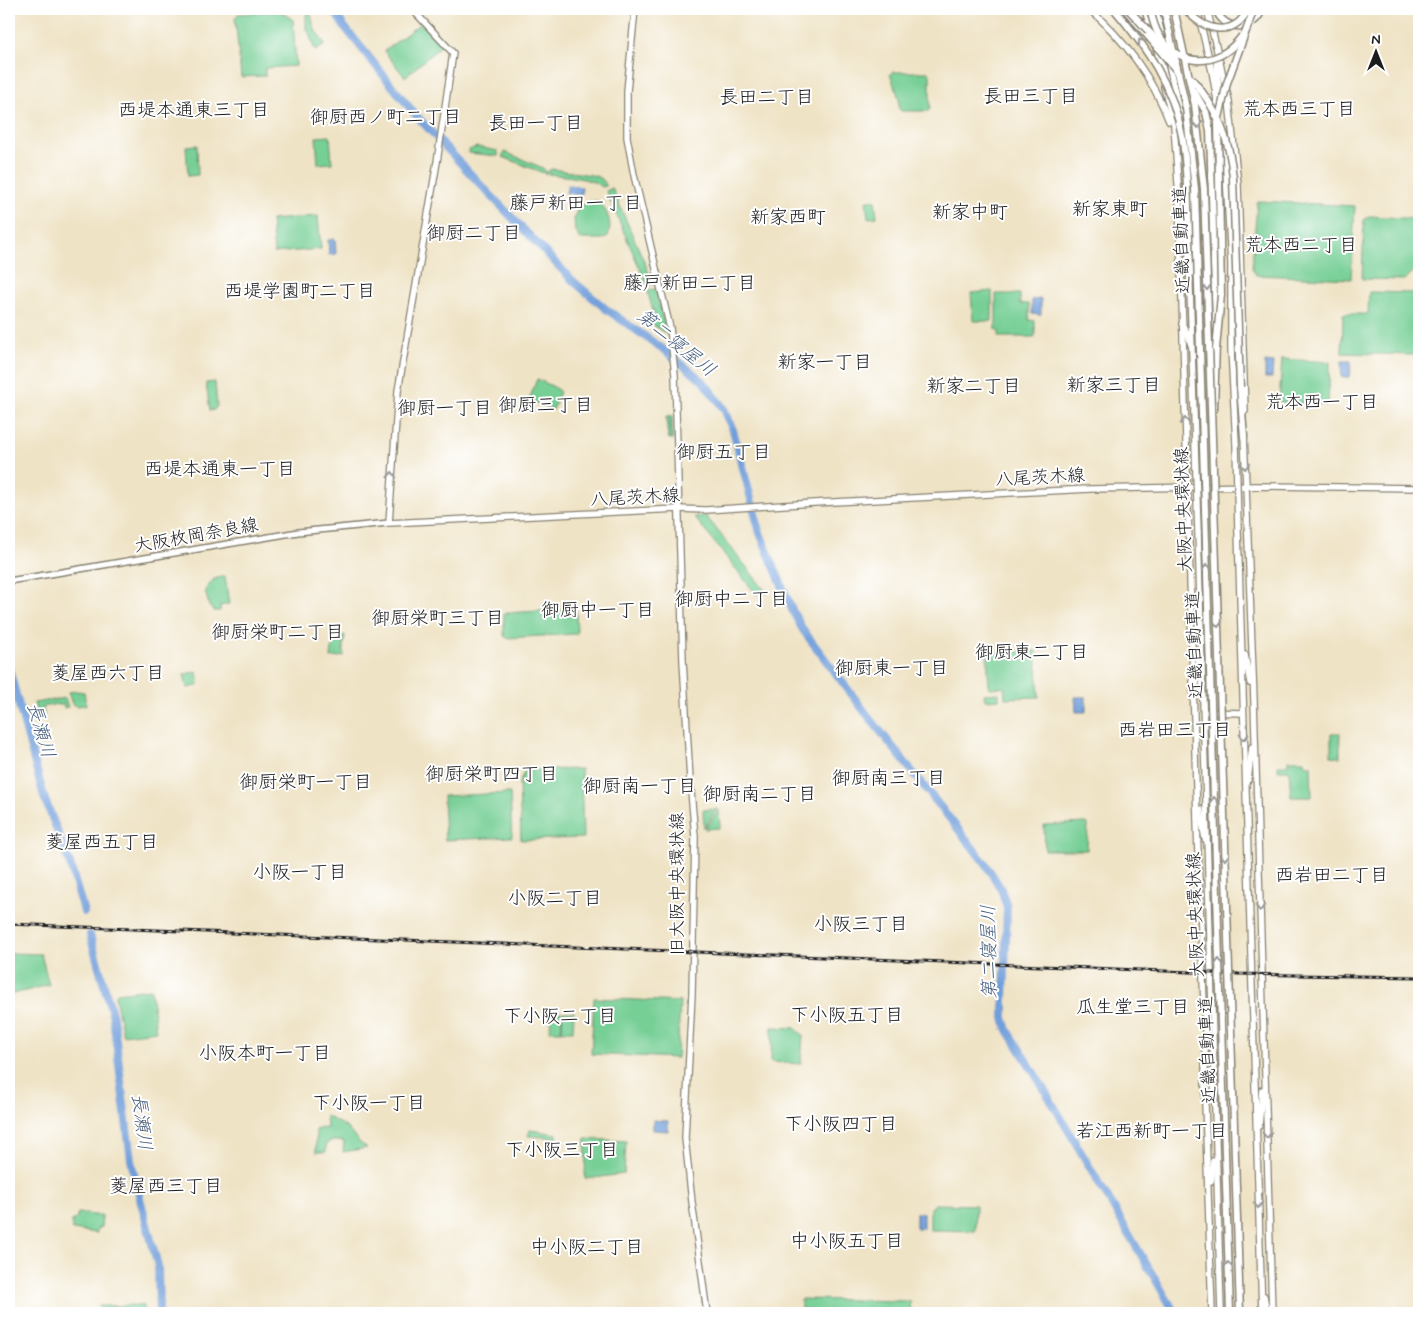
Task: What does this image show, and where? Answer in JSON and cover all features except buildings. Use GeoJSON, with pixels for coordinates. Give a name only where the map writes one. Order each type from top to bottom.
{"type":"FeatureCollection","features":[{"type":"Feature","properties":{"kind":"highway"},"geometry":{"type":"LineString","coordinates":[[1114,9],[1143,44],[1167,87]]}},
{"type":"Feature","properties":{"kind":"highway"},"geometry":{"type":"LineString","coordinates":[[1126,9],[1192,89],[1202,104],[1208,121],[1211,139],[1216,349],[1213,483]]}},
{"type":"Feature","properties":{"kind":"highway"},"geometry":{"type":"LineString","coordinates":[[1126,9],[1145,26],[1205,95],[1216,113],[1226,136],[1233,178],[1240,387],[1244,437]]}},
{"type":"Feature","properties":{"kind":"highway"},"geometry":{"type":"LineString","coordinates":[[1145,9],[1182,137],[1198,310]]}},
{"type":"Feature","properties":{"kind":"highway"},"geometry":{"type":"LineString","coordinates":[[1150,9],[1155,27],[1168,46],[1182,56],[1196,60],[1211,60],[1224,54],[1236,43],[1249,22]]}},
{"type":"Feature","properties":{"kind":"highway","name":"近畿自動車道"},"geometry":{"type":"LineString","coordinates":[[1164,9],[1182,84],[1190,133],[1195,197],[1230,1313]]}},
{"type":"Feature","properties":{"kind":"highway","name":"近畿自動車道"},"geometry":{"type":"LineString","coordinates":[[1174,9],[1195,105],[1205,199],[1240,1313]]}},
{"type":"Feature","properties":{"kind":"highway"},"geometry":{"type":"LineString","coordinates":[[1186,9],[1204,25],[1220,29],[1237,24],[1248,9]]}},
{"type":"Feature","properties":{"kind":"highway"},"geometry":{"type":"LineString","coordinates":[[1216,9],[1223,21],[1240,26],[1256,21],[1262,9]]}},
{"type":"Feature","properties":{"kind":"highway"},"geometry":{"type":"LineString","coordinates":[[1216,349],[1221,295],[1218,122],[1227,83],[1254,9]]}},
{"type":"Feature","properties":{"kind":"main road"},"geometry":{"type":"LineString","coordinates":[[389,523],[398,391],[438,155],[453,53],[412,9]]}},
{"type":"Feature","properties":{"kind":"main road","name":"旧大阪中央環状線"},"geometry":{"type":"LineString","coordinates":[[636,9],[627,91],[627,137],[630,160],[664,302],[673,347],[675,373],[683,662],[695,837],[692,994],[685,1138],[707,1313]]}},
{"type":"Feature","properties":{"kind":"main road"},"geometry":{"type":"LineString","coordinates":[[1089,9],[1107,24],[1134,55],[1166,113],[1175,140]]}},
{"type":"Feature","properties":{"kind":"main road"},"geometry":{"type":"LineString","coordinates":[[1145,9],[1174,126],[1175,140],[1205,1029],[1205,1102],[1212,1313]]}},
{"type":"Feature","properties":{"kind":"main road","name":"大阪中央環状線"},"geometry":{"type":"LineString","coordinates":[[1155,9],[1183,125],[1186,151],[1221,1313]]}},
{"type":"Feature","properties":{"kind":"main road"},"geometry":{"type":"LineString","coordinates":[[1196,9],[1218,100],[1226,174],[1231,263],[1231,349],[1242,624],[1262,1313]]}},
{"type":"Feature","properties":{"kind":"main road"},"geometry":{"type":"LineString","coordinates":[[1207,9],[1230,110],[1238,184],[1245,409],[1244,437],[1254,701],[1272,1313]]}},
{"type":"Feature","properties":{"kind":"main road"},"geometry":{"type":"LineString","coordinates":[[1214,39],[1220,94],[1218,100]]}},
{"type":"Feature","properties":{"kind":"main road"},"geometry":{"type":"LineString","coordinates":[[1226,174],[1239,227]]}},
{"type":"Feature","properties":{"kind":"main road"},"geometry":{"type":"LineString","coordinates":[[1180,252],[1184,231],[1186,197]]}},
{"type":"Feature","properties":{"kind":"main road"},"geometry":{"type":"LineString","coordinates":[[1234,394],[1241,306]]}},
{"type":"Feature","properties":{"kind":"main road"},"geometry":{"type":"LineString","coordinates":[[1182,323],[1193,352]]}},
{"type":"Feature","properties":{"kind":"main road","name":"八尾茨木線"},"geometry":{"type":"LineString","coordinates":[[389,523],[678,509],[706,510],[765,505],[1081,490],[1246,486],[1419,488]]}},
{"type":"Feature","properties":{"kind":"main road","name":"大阪枚岡奈良線"},"geometry":{"type":"LineString","coordinates":[[9,581],[292,533],[389,523]]}},
{"type":"Feature","properties":{"kind":"main road"},"geometry":{"type":"LineString","coordinates":[[1242,624],[1247,668],[1254,701]]}},
{"type":"Feature","properties":{"kind":"main road"},"geometry":{"type":"LineString","coordinates":[[1194,707],[1201,642]]}},
{"type":"Feature","properties":{"kind":"main road"},"geometry":{"type":"LineString","coordinates":[[1203,712],[1244,713]]}},
{"type":"Feature","properties":{"kind":"main road"},"geometry":{"type":"LineString","coordinates":[[1246,798],[1254,727]]}},
{"type":"Feature","properties":{"kind":"main road"},"geometry":{"type":"LineString","coordinates":[[1196,783],[1208,848]]}},
{"type":"Feature","properties":{"kind":"main road"},"geometry":{"type":"LineString","coordinates":[[1257,1161],[1265,1066]]}},
{"type":"Feature","properties":{"kind":"main road"},"geometry":{"type":"LineString","coordinates":[[1209,1206],[1215,1138]]}},
{"type":"Feature","properties":{"kind":"main road"},"geometry":{"type":"LineString","coordinates":[[1261,1282],[1267,1313]]}},
{"type":"Feature","properties":{"kind":"green space"},"geometry":{"type":"Polygon","coordinates":[[[281,11],[293,20],[296,66],[265,68],[265,76],[241,77],[235,18],[238,14],[281,11]]]}},
{"type":"Feature","properties":{"kind":"green space"},"geometry":{"type":"Polygon","coordinates":[[[310,12],[315,30],[325,45],[315,51],[308,30],[306,30],[306,13],[310,12]]]}},
{"type":"Feature","properties":{"kind":"green space"},"geometry":{"type":"Polygon","coordinates":[[[421,23],[442,45],[405,77],[384,51],[421,23]]]}},
{"type":"Feature","properties":{"kind":"green space"},"geometry":{"type":"Polygon","coordinates":[[[892,72],[928,72],[930,74],[930,109],[928,111],[901,111],[899,109],[899,98],[890,74],[892,72]]]}},
{"type":"Feature","properties":{"kind":"green space"},"geometry":{"type":"Polygon","coordinates":[[[330,136],[332,163],[318,164],[316,137],[330,136]]]}},
{"type":"Feature","properties":{"kind":"green space"},"geometry":{"type":"Polygon","coordinates":[[[197,145],[198,175],[188,176],[186,146],[197,145]]]}},
{"type":"Feature","properties":{"kind":"green space"},"geometry":{"type":"Polygon","coordinates":[[[477,147],[498,151],[498,156],[469,153],[469,150],[477,147]]]}},
{"type":"Feature","properties":{"kind":"green space"},"geometry":{"type":"Polygon","coordinates":[[[505,152],[543,168],[546,174],[503,157],[505,152]]]}},
{"type":"Feature","properties":{"kind":"green space"},"geometry":{"type":"Polygon","coordinates":[[[552,169],[596,176],[606,186],[602,187],[584,179],[548,174],[548,171],[552,169]]]}},
{"type":"Feature","properties":{"kind":"green space"},"geometry":{"type":"Polygon","coordinates":[[[612,188],[654,284],[647,285],[606,191],[612,188]]]}},
{"type":"Feature","properties":{"kind":"green space"},"geometry":{"type":"Polygon","coordinates":[[[597,200],[608,216],[610,226],[608,236],[603,239],[579,239],[575,231],[574,218],[577,207],[597,200]]]}},
{"type":"Feature","properties":{"kind":"green space"},"geometry":{"type":"Polygon","coordinates":[[[866,200],[875,200],[877,217],[868,218],[866,200]]]}},
{"type":"Feature","properties":{"kind":"green space"},"geometry":{"type":"Polygon","coordinates":[[[1257,202],[1355,206],[1351,279],[1256,275],[1252,268],[1257,202]]]}},
{"type":"Feature","properties":{"kind":"green space"},"geometry":{"type":"Polygon","coordinates":[[[318,216],[321,249],[274,253],[271,220],[318,216]]]}},
{"type":"Feature","properties":{"kind":"green space"},"geometry":{"type":"Polygon","coordinates":[[[1369,216],[1419,219],[1419,267],[1404,280],[1362,279],[1364,220],[1369,216]]]}},
{"type":"Feature","properties":{"kind":"green space"},"geometry":{"type":"Polygon","coordinates":[[[656,289],[667,334],[651,324],[655,318],[647,290],[656,289]]]}},
{"type":"Feature","properties":{"kind":"green space"},"geometry":{"type":"Polygon","coordinates":[[[992,291],[992,321],[973,321],[971,293],[992,291]]]}},
{"type":"Feature","properties":{"kind":"green space"},"geometry":{"type":"Polygon","coordinates":[[[1369,292],[1416,293],[1414,355],[1342,353],[1343,314],[1368,314],[1369,292]]]}},
{"type":"Feature","properties":{"kind":"green space"},"geometry":{"type":"Polygon","coordinates":[[[996,294],[1020,294],[1020,304],[1029,304],[1029,320],[1035,321],[1035,337],[999,337],[999,331],[996,330],[996,294]]]}},
{"type":"Feature","properties":{"kind":"green space"},"geometry":{"type":"Polygon","coordinates":[[[1282,359],[1330,362],[1328,405],[1279,402],[1282,359]]]}},
{"type":"Feature","properties":{"kind":"green space"},"geometry":{"type":"Polygon","coordinates":[[[537,379],[560,392],[553,410],[529,400],[537,379]]]}},
{"type":"Feature","properties":{"kind":"green space"},"geometry":{"type":"Polygon","coordinates":[[[215,382],[217,406],[214,410],[210,411],[206,383],[215,382]]]}},
{"type":"Feature","properties":{"kind":"green space"},"geometry":{"type":"Polygon","coordinates":[[[672,416],[673,440],[668,438],[666,417],[672,416]]]}},
{"type":"Feature","properties":{"kind":"green space"},"geometry":{"type":"Polygon","coordinates":[[[706,516],[767,593],[756,594],[694,517],[706,516]]]}},
{"type":"Feature","properties":{"kind":"green space"},"geometry":{"type":"Polygon","coordinates":[[[225,576],[229,604],[220,606],[220,611],[213,611],[209,606],[205,590],[214,579],[225,576]]]}},
{"type":"Feature","properties":{"kind":"green space"},"geometry":{"type":"Polygon","coordinates":[[[574,609],[576,611],[576,634],[507,638],[504,636],[505,613],[574,609]]]}},
{"type":"Feature","properties":{"kind":"green space"},"geometry":{"type":"Polygon","coordinates":[[[345,635],[344,656],[331,658],[333,639],[345,635]]]}},
{"type":"Feature","properties":{"kind":"green space"},"geometry":{"type":"Polygon","coordinates":[[[1036,651],[1039,697],[1005,698],[1004,687],[989,688],[987,653],[1036,651]]]}},
{"type":"Feature","properties":{"kind":"green space"},"geometry":{"type":"Polygon","coordinates":[[[197,672],[199,684],[187,688],[184,674],[197,672]]]}},
{"type":"Feature","properties":{"kind":"green space"},"geometry":{"type":"Polygon","coordinates":[[[68,692],[84,692],[86,705],[76,706],[72,704],[68,692]]]}},
{"type":"Feature","properties":{"kind":"green space"},"geometry":{"type":"Polygon","coordinates":[[[999,693],[999,699],[985,700],[984,694],[999,693]]]}},
{"type":"Feature","properties":{"kind":"green space"},"geometry":{"type":"Polygon","coordinates":[[[65,698],[68,707],[64,708],[64,705],[57,704],[43,707],[44,716],[38,717],[34,703],[65,698]]]}},
{"type":"Feature","properties":{"kind":"green space"},"geometry":{"type":"Polygon","coordinates":[[[1331,733],[1340,733],[1340,757],[1331,756],[1331,733]]]}},
{"type":"Feature","properties":{"kind":"green space"},"geometry":{"type":"Polygon","coordinates":[[[1288,760],[1304,760],[1305,765],[1311,765],[1312,797],[1291,797],[1289,770],[1278,770],[1278,765],[1288,765],[1288,760]]]}},
{"type":"Feature","properties":{"kind":"green space"},"geometry":{"type":"Polygon","coordinates":[[[581,769],[583,838],[521,840],[519,783],[525,770],[581,769]]]}},
{"type":"Feature","properties":{"kind":"green space"},"geometry":{"type":"Polygon","coordinates":[[[510,793],[512,837],[445,840],[443,796],[510,793]]]}},
{"type":"Feature","properties":{"kind":"green space"},"geometry":{"type":"Polygon","coordinates":[[[717,809],[704,828],[703,810],[717,809]]]}},
{"type":"Feature","properties":{"kind":"green space"},"geometry":{"type":"Polygon","coordinates":[[[719,810],[720,828],[705,829],[719,810]]]}},
{"type":"Feature","properties":{"kind":"green space"},"geometry":{"type":"Polygon","coordinates":[[[1088,824],[1087,850],[1045,850],[1044,825],[1088,824]]]}},
{"type":"Feature","properties":{"kind":"green space"},"geometry":{"type":"Polygon","coordinates":[[[9,953],[41,954],[49,985],[9,995],[9,953]]]}},
{"type":"Feature","properties":{"kind":"green space"},"geometry":{"type":"Polygon","coordinates":[[[151,989],[156,1031],[123,1035],[115,997],[117,993],[151,989]]]}},
{"type":"Feature","properties":{"kind":"green space"},"geometry":{"type":"Polygon","coordinates":[[[594,998],[680,1002],[677,1058],[591,1054],[594,998]]]}},
{"type":"Feature","properties":{"kind":"green space"},"geometry":{"type":"Polygon","coordinates":[[[551,1012],[562,1012],[561,1031],[550,1031],[551,1012]]]}},
{"type":"Feature","properties":{"kind":"green space"},"geometry":{"type":"Polygon","coordinates":[[[563,1012],[574,1012],[573,1031],[562,1031],[563,1012]]]}},
{"type":"Feature","properties":{"kind":"green space"},"geometry":{"type":"Polygon","coordinates":[[[772,1027],[795,1028],[803,1035],[801,1064],[771,1062],[772,1027]]]}},
{"type":"Feature","properties":{"kind":"green space"},"geometry":{"type":"Polygon","coordinates":[[[326,1116],[346,1127],[367,1148],[343,1152],[344,1141],[331,1141],[326,1144],[326,1152],[316,1152],[316,1129],[327,1128],[326,1116]]]}},
{"type":"Feature","properties":{"kind":"green space"},"geometry":{"type":"Polygon","coordinates":[[[530,1130],[557,1134],[557,1138],[528,1136],[530,1130]]]}},
{"type":"Feature","properties":{"kind":"green space"},"geometry":{"type":"Polygon","coordinates":[[[586,1139],[626,1141],[624,1174],[585,1179],[586,1139]]]}},
{"type":"Feature","properties":{"kind":"green space"},"geometry":{"type":"Polygon","coordinates":[[[935,1204],[976,1205],[975,1231],[930,1230],[930,1208],[935,1204]]]}},
{"type":"Feature","properties":{"kind":"green space"},"geometry":{"type":"Polygon","coordinates":[[[78,1213],[102,1216],[101,1227],[97,1229],[97,1233],[72,1230],[72,1220],[76,1220],[78,1213]]]}},
{"type":"Feature","properties":{"kind":"green space"},"geometry":{"type":"Polygon","coordinates":[[[801,1299],[910,1301],[911,1313],[801,1313],[801,1299]]]}},
{"type":"Feature","properties":{"kind":"green space"},"geometry":{"type":"Polygon","coordinates":[[[143,1305],[143,1313],[100,1313],[99,1306],[143,1305]]]}},
{"type":"Feature","properties":{"kind":"water"},"geometry":{"type":"Polygon","coordinates":[[[568,185],[582,187],[581,195],[566,193],[568,185]]]}},
{"type":"Feature","properties":{"kind":"water"},"geometry":{"type":"Polygon","coordinates":[[[335,239],[336,254],[329,255],[328,240],[335,239]]]}},
{"type":"Feature","properties":{"kind":"water"},"geometry":{"type":"Polygon","coordinates":[[[1041,299],[1041,315],[1032,314],[1032,300],[1041,299]]]}},
{"type":"Feature","properties":{"kind":"water"},"geometry":{"type":"Polygon","coordinates":[[[1342,361],[1351,361],[1350,377],[1341,377],[1342,361]]]}},
{"type":"Feature","properties":{"kind":"water"},"geometry":{"type":"Polygon","coordinates":[[[1265,362],[1273,363],[1272,378],[1265,378],[1265,362]]]}},
{"type":"Feature","properties":{"kind":"water"},"geometry":{"type":"Polygon","coordinates":[[[1075,697],[1086,697],[1086,712],[1076,712],[1075,697]]]}},
{"type":"Feature","properties":{"kind":"water"},"geometry":{"type":"Polygon","coordinates":[[[653,1120],[668,1121],[668,1131],[653,1130],[653,1120]]]}},
{"type":"Feature","properties":{"kind":"water"},"geometry":{"type":"Polygon","coordinates":[[[916,1213],[923,1213],[923,1228],[916,1228],[916,1213]]]}},
{"type":"Feature","properties":{"kind":"waterway","name":"第二寝屋川"},"geometry":{"type":"LineString","coordinates":[[333,9],[343,25],[414,113],[572,280],[606,309],[663,349],[703,381],[724,409],[733,430],[760,533],[793,612],[803,630],[865,712],[985,863],[1001,889],[1007,907],[1004,1018],[1008,1030],[1175,1313]]}},
{"type":"Feature","properties":{"kind":"waterway","name":"長瀬川"},"geometry":{"type":"LineString","coordinates":[[9,669],[44,797],[70,864],[84,912]]}},
{"type":"Feature","properties":{"kind":"waterway","name":"長瀬川"},"geometry":{"type":"LineString","coordinates":[[90,935],[113,1017],[131,1160],[158,1266],[159,1313]]}},
{"type":"Feature","properties":{"kind":"waterway","name":"第二寝屋川"},"geometry":{"type":"LineString","coordinates":[[1001,1029],[1007,1027]]}},
{"type":"Feature","properties":{"kind":"railway"},"geometry":{"type":"LineString","coordinates":[[9,924],[1239,974],[1419,977]]}},
{"type":"Feature","properties":{"kind":"district","name":"長田三丁目"},"geometry":{"type":"Point","coordinates":[1031,95]}},
{"type":"Feature","properties":{"kind":"district","name":"長田二丁目"},"geometry":{"type":"Point","coordinates":[767,96]}},
{"type":"Feature","properties":{"kind":"district","name":"荒本西三丁目"},"geometry":{"type":"Point","coordinates":[1299,108]}},
{"type":"Feature","properties":{"kind":"district","name":"西堤本通東三丁目"},"geometry":{"type":"Point","coordinates":[194,109]}},
{"type":"Feature","properties":{"kind":"district","name":"御厨西ノ町二丁目"},"geometry":{"type":"Point","coordinates":[386,116]}},
{"type":"Feature","properties":{"kind":"district","name":"長田一丁目"},"geometry":{"type":"Point","coordinates":[536,122]}},
{"type":"Feature","properties":{"kind":"district","name":"藤戸新田一丁目"},"geometry":{"type":"Point","coordinates":[576,202]}},
{"type":"Feature","properties":{"kind":"district","name":"新家東町"},"geometry":{"type":"Point","coordinates":[1110,208]}},
{"type":"Feature","properties":{"kind":"district","name":"新家中町"},"geometry":{"type":"Point","coordinates":[970,211]}},
{"type":"Feature","properties":{"kind":"district","name":"新家西町"},"geometry":{"type":"Point","coordinates":[788,216]}},
{"type":"Feature","properties":{"kind":"district","name":"御厨二丁目"},"geometry":{"type":"Point","coordinates":[474,232]}},
{"type":"Feature","properties":{"kind":"district","name":"荒本西二丁目"},"geometry":{"type":"Point","coordinates":[1301,244]}},
{"type":"Feature","properties":{"kind":"district","name":"藤戸新田二丁目"},"geometry":{"type":"Point","coordinates":[690,282]}},
{"type":"Feature","properties":{"kind":"district","name":"西堤学園町二丁目"},"geometry":{"type":"Point","coordinates":[300,290]}},
{"type":"Feature","properties":{"kind":"district","name":"新家一丁目"},"geometry":{"type":"Point","coordinates":[825,361]}},
{"type":"Feature","properties":{"kind":"district","name":"新家三丁目"},"geometry":{"type":"Point","coordinates":[1114,384]}},
{"type":"Feature","properties":{"kind":"district","name":"新家二丁目"},"geometry":{"type":"Point","coordinates":[974,385]}},
{"type":"Feature","properties":{"kind":"district","name":"荒本西一丁目"},"geometry":{"type":"Point","coordinates":[1322,401]}},
{"type":"Feature","properties":{"kind":"district","name":"御厨三丁目"},"geometry":{"type":"Point","coordinates":[546,404]}},
{"type":"Feature","properties":{"kind":"district","name":"御厨一丁目"},"geometry":{"type":"Point","coordinates":[445,407]}},
{"type":"Feature","properties":{"kind":"district","name":"御厨五丁目"},"geometry":{"type":"Point","coordinates":[724,451]}},
{"type":"Feature","properties":{"kind":"district","name":"西堤本通東一丁目"},"geometry":{"type":"Point","coordinates":[220,468]}},
{"type":"Feature","properties":{"kind":"district","name":"御厨中二丁目"},"geometry":{"type":"Point","coordinates":[732,598]}},
{"type":"Feature","properties":{"kind":"district","name":"御厨中一丁目"},"geometry":{"type":"Point","coordinates":[598,609]}},
{"type":"Feature","properties":{"kind":"district","name":"御厨栄町三丁目"},"geometry":{"type":"Point","coordinates":[438,617]}},
{"type":"Feature","properties":{"kind":"district","name":"御厨栄町二丁目"},"geometry":{"type":"Point","coordinates":[278,631]}},
{"type":"Feature","properties":{"kind":"district","name":"御厨東二丁目"},"geometry":{"type":"Point","coordinates":[1032,651]}},
{"type":"Feature","properties":{"kind":"district","name":"御厨東一丁目"},"geometry":{"type":"Point","coordinates":[892,667]}},
{"type":"Feature","properties":{"kind":"district","name":"菱屋西六丁目"},"geometry":{"type":"Point","coordinates":[108,672]}},
{"type":"Feature","properties":{"kind":"district","name":"西岩田三丁目"},"geometry":{"type":"Point","coordinates":[1175,729]}},
{"type":"Feature","properties":{"kind":"district","name":"御厨栄町四丁目"},"geometry":{"type":"Point","coordinates":[492,773]}},
{"type":"Feature","properties":{"kind":"district","name":"御厨南三丁目"},"geometry":{"type":"Point","coordinates":[889,777]}},
{"type":"Feature","properties":{"kind":"district","name":"御厨栄町一丁目"},"geometry":{"type":"Point","coordinates":[306,781]}},
{"type":"Feature","properties":{"kind":"district","name":"御厨南一丁目"},"geometry":{"type":"Point","coordinates":[640,785]}},
{"type":"Feature","properties":{"kind":"district","name":"御厨南二丁目"},"geometry":{"type":"Point","coordinates":[760,793]}},
{"type":"Feature","properties":{"kind":"district","name":"菱屋西五丁目"},"geometry":{"type":"Point","coordinates":[102,841]}},
{"type":"Feature","properties":{"kind":"district","name":"小阪一丁目"},"geometry":{"type":"Point","coordinates":[300,871]}},
{"type":"Feature","properties":{"kind":"district","name":"西岩田二丁目"},"geometry":{"type":"Point","coordinates":[1332,874]}},
{"type":"Feature","properties":{"kind":"district","name":"小阪二丁目"},"geometry":{"type":"Point","coordinates":[555,897]}},
{"type":"Feature","properties":{"kind":"district","name":"小阪三丁目"},"geometry":{"type":"Point","coordinates":[861,923]}},
{"type":"Feature","properties":{"kind":"district","name":"瓜生堂三丁目"},"geometry":{"type":"Point","coordinates":[1133,1006]}},
{"type":"Feature","properties":{"kind":"district","name":"下小阪五丁目"},"geometry":{"type":"Point","coordinates":[847,1014]}},
{"type":"Feature","properties":{"kind":"district","name":"下小阪二丁目"},"geometry":{"type":"Point","coordinates":[560,1015]}},
{"type":"Feature","properties":{"kind":"district","name":"小阪本町一丁目"},"geometry":{"type":"Point","coordinates":[265,1052]}},
{"type":"Feature","properties":{"kind":"district","name":"下小阪一丁目"},"geometry":{"type":"Point","coordinates":[369,1102]}},
{"type":"Feature","properties":{"kind":"district","name":"下小阪四丁目"},"geometry":{"type":"Point","coordinates":[841,1123]}},
{"type":"Feature","properties":{"kind":"district","name":"若江西新町一丁目"},"geometry":{"type":"Point","coordinates":[1152,1130]}},
{"type":"Feature","properties":{"kind":"district","name":"下小阪三丁目"},"geometry":{"type":"Point","coordinates":[562,1149]}},
{"type":"Feature","properties":{"kind":"district","name":"菱屋西三丁目"},"geometry":{"type":"Point","coordinates":[166,1185]}},
{"type":"Feature","properties":{"kind":"district","name":"中小阪五丁目"},"geometry":{"type":"Point","coordinates":[847,1240]}},
{"type":"Feature","properties":{"kind":"district","name":"中小阪二丁目"},"geometry":{"type":"Point","coordinates":[587,1246]}}]}
